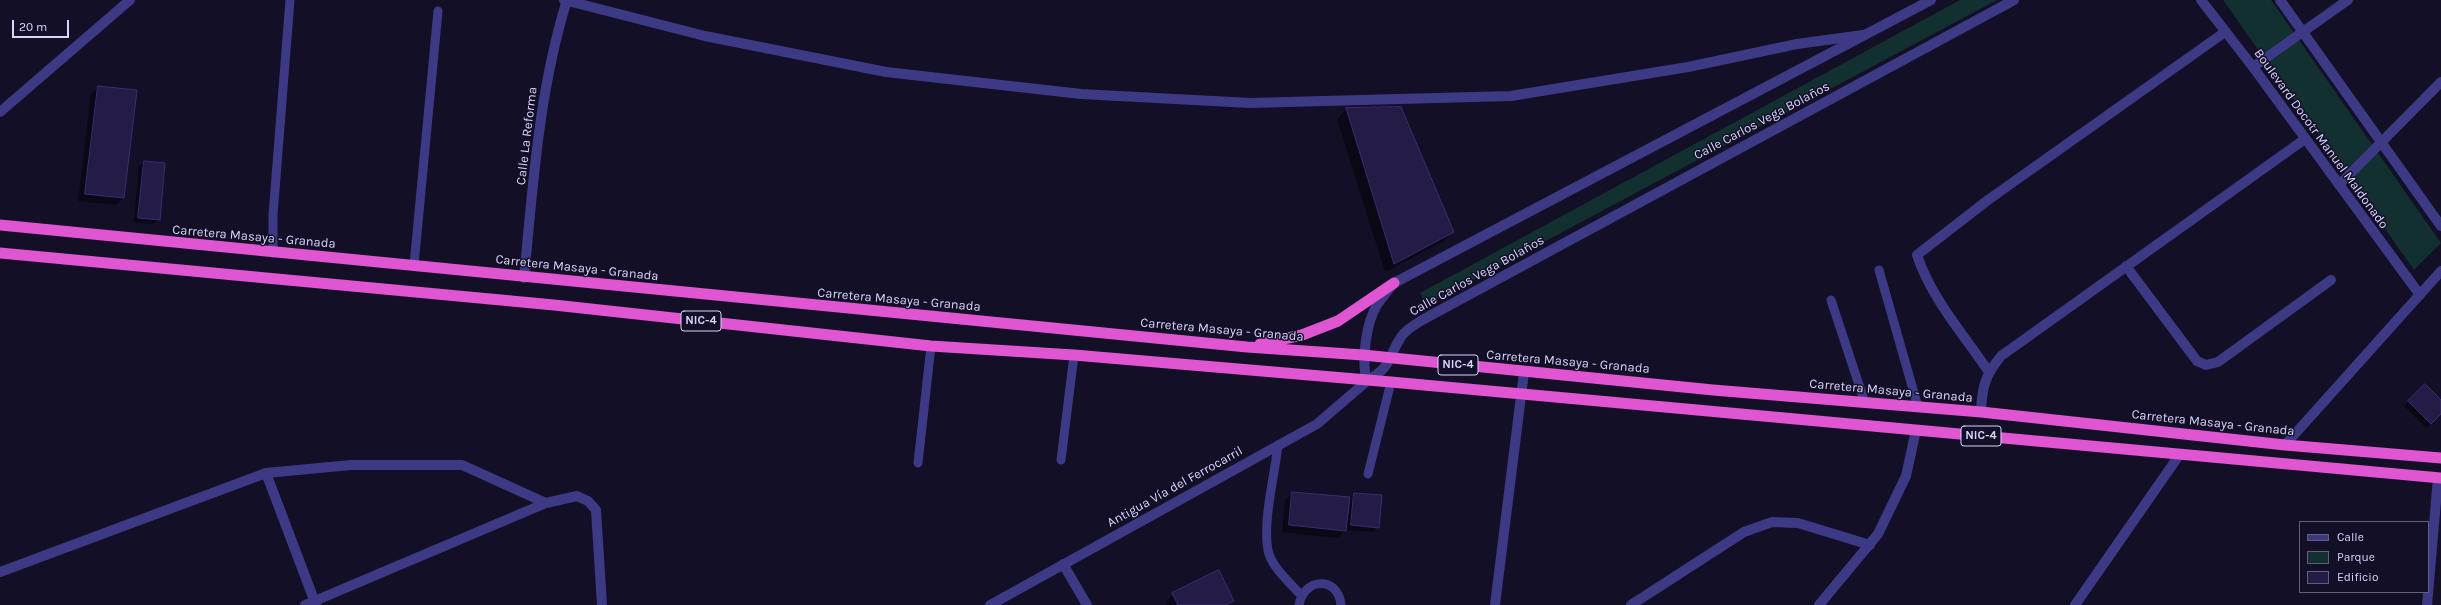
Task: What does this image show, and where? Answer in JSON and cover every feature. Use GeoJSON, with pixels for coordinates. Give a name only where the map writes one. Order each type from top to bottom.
{"type":"FeatureCollection","features":[{"type":"Feature","properties":{"kind":"highway","name":"Carretera Masaya - Granada"},"geometry":{"type":"LineString","coordinates":[[0,225],[524,278],[1247,347],[1392,358],[1524,372],[1864,403],[1981,412],[2285,445],[2441,458]]}},
{"type":"Feature","properties":{"kind":"highway","name":"NIC-4"},"geometry":{"type":"LineString","coordinates":[[0,253],[554,304],[931,346],[1074,355],[1391,382],[2440,478]]}},
{"type":"Feature","properties":{"kind":"highway"},"geometry":{"type":"LineString","coordinates":[[1247,347],[1302,335],[1338,321],[1394,283]]}},
{"type":"Feature","properties":{"kind":"street"},"geometry":{"type":"LineString","coordinates":[[0,112],[130,0]]}},
{"type":"Feature","properties":{"kind":"street"},"geometry":{"type":"LineString","coordinates":[[566,0],[705,36],[886,72],[1081,94],[1250,103],[1511,96],[1688,67],[1797,44],[1867,34]]}},
{"type":"Feature","properties":{"kind":"street","name":"Calle La Reforma"},"geometry":{"type":"LineString","coordinates":[[524,278],[537,145],[544,98],[550,60],[566,0]]}},
{"type":"Feature","properties":{"kind":"street"},"geometry":{"type":"LineString","coordinates":[[1367,381],[1363,369],[1363,356],[1376,307],[1394,283],[1930,0]]}},
{"type":"Feature","properties":{"kind":"street","name":"Calle Carlos Vega Bolaños"},"geometry":{"type":"LineString","coordinates":[[1367,381],[1383,371],[1392,358],[1401,336],[1424,319],[2014,0]]}},
{"type":"Feature","properties":{"kind":"street","name":"Boulevard Docotr Manuel Maldonado"},"geometry":{"type":"LineString","coordinates":[[2201,0],[2253,67],[2420,295]]}},
{"type":"Feature","properties":{"kind":"street"},"geometry":{"type":"LineString","coordinates":[[2280,0],[2441,226]]}},
{"type":"Feature","properties":{"kind":"street"},"geometry":{"type":"LineString","coordinates":[[2253,67],[2348,0]]}},
{"type":"Feature","properties":{"kind":"street"},"geometry":{"type":"LineString","coordinates":[[1989,372],[1936,295],[1922,269],[1917,255],[1988,200],[2225,32]]}},
{"type":"Feature","properties":{"kind":"street"},"geometry":{"type":"LineString","coordinates":[[2339,185],[2441,82]]}},
{"type":"Feature","properties":{"kind":"street"},"geometry":{"type":"LineString","coordinates":[[1981,412],[1982,388],[1989,372],[2001,356],[2305,139]]}},
{"type":"Feature","properties":{"kind":"street"},"geometry":{"type":"LineString","coordinates":[[2126,266],[2197,361],[2206,366],[2218,362],[2331,280]]}},
{"type":"Feature","properties":{"kind":"street"},"geometry":{"type":"LineString","coordinates":[[2285,445],[2441,271]]}},
{"type":"Feature","properties":{"kind":"street"},"geometry":{"type":"LineString","coordinates":[[1495,605],[1524,372]]}},
{"type":"Feature","properties":{"kind":"street","name":"Antigua Vía del Ferrocarril"},"geometry":{"type":"LineString","coordinates":[[990,605],[1317,424],[1367,381]]}},
{"type":"Feature","properties":{"kind":"street"},"geometry":{"type":"LineString","coordinates":[[1819,605],[1870,545],[1894,504],[1906,476],[1916,430]]}},
{"type":"Feature","properties":{"kind":"street"},"geometry":{"type":"LineString","coordinates":[[2075,605],[2180,454]]}},
{"type":"Feature","properties":{"kind":"street"},"geometry":{"type":"LineString","coordinates":[[0,572],[266,473],[351,465],[462,465],[546,503]]}},
{"type":"Feature","properties":{"kind":"street"},"geometry":{"type":"LineString","coordinates":[[266,473],[315,603]]}},
{"type":"Feature","properties":{"kind":"street"},"geometry":{"type":"LineString","coordinates":[[2428,605],[2440,478]]}},
{"type":"Feature","properties":{"kind":"street"},"geometry":{"type":"LineString","coordinates":[[305,605],[315,603],[546,503],[577,496],[588,501],[596,510],[602,605]]}},
{"type":"Feature","properties":{"kind":"street"},"geometry":{"type":"LineString","coordinates":[[1631,605],[1744,532],[1772,522],[1798,523],[1870,545]]}},
{"type":"Feature","properties":{"kind":"street"},"geometry":{"type":"LineString","coordinates":[[1063,564],[1087,605]]}},
{"type":"Feature","properties":{"kind":"lane"},"geometry":{"type":"LineString","coordinates":[[272,253],[273,215],[290,0]]}},
{"type":"Feature","properties":{"kind":"lane"},"geometry":{"type":"LineString","coordinates":[[414,266],[438,11]]}},
{"type":"Feature","properties":{"kind":"lane"},"geometry":{"type":"LineString","coordinates":[[1879,270],[1918,407]]}},
{"type":"Feature","properties":{"kind":"lane"},"geometry":{"type":"LineString","coordinates":[[1831,300],[1864,403]]}},
{"type":"Feature","properties":{"kind":"lane"},"geometry":{"type":"LineString","coordinates":[[918,464],[931,346]]}},
{"type":"Feature","properties":{"kind":"lane"},"geometry":{"type":"LineString","coordinates":[[1061,460],[1074,355]]}},
{"type":"Feature","properties":{"kind":"lane"},"geometry":{"type":"LineString","coordinates":[[1368,474],[1391,382]]}},
{"type":"Feature","properties":{"kind":"lane"},"geometry":{"type":"LineString","coordinates":[[1278,445],[1266,534],[1269,554],[1277,567],[1301,595]]}},
{"type":"Feature","properties":{"kind":"lane"},"geometry":{"type":"LineString","coordinates":[[1299,605],[1301,595],[1309,586],[1321,583],[1332,587],[1340,597],[1341,605]]}},
{"type":"Feature","properties":{"kind":"green space"},"geometry":{"type":"Polygon","coordinates":[[[1960,0],[1997,0],[1426,305],[1420,293],[1960,0]]]}},
{"type":"Feature","properties":{"kind":"green space"},"geometry":{"type":"Polygon","coordinates":[[[2223,0],[2271,0],[2441,243],[2414,270],[2223,0]]]}},
{"type":"Feature","properties":{"kind":"building"},"geometry":{"type":"Polygon","coordinates":[[[98,86],[137,90],[124,198],[85,194],[98,86]]]}},
{"type":"Feature","properties":{"kind":"building"},"geometry":{"type":"Polygon","coordinates":[[[1401,107],[1454,232],[1394,264],[1346,108],[1401,107]]]}},
{"type":"Feature","properties":{"kind":"building"},"geometry":{"type":"Polygon","coordinates":[[[144,161],[165,163],[160,220],[138,218],[144,161]]]}},
{"type":"Feature","properties":{"kind":"building"},"geometry":{"type":"Polygon","coordinates":[[[2425,384],[2441,400],[2441,414],[2431,424],[2408,401],[2425,384]]]}},
{"type":"Feature","properties":{"kind":"building"},"geometry":{"type":"Polygon","coordinates":[[[1292,492],[1350,497],[1346,531],[1289,525],[1292,492]]]}},
{"type":"Feature","properties":{"kind":"building"},"geometry":{"type":"Polygon","coordinates":[[[1354,493],[1382,495],[1379,528],[1351,525],[1354,493]]]}},
{"type":"Feature","properties":{"kind":"building"},"geometry":{"type":"Polygon","coordinates":[[[1219,570],[1234,601],[1226,605],[1178,605],[1172,593],[1219,570]]]}}]}
